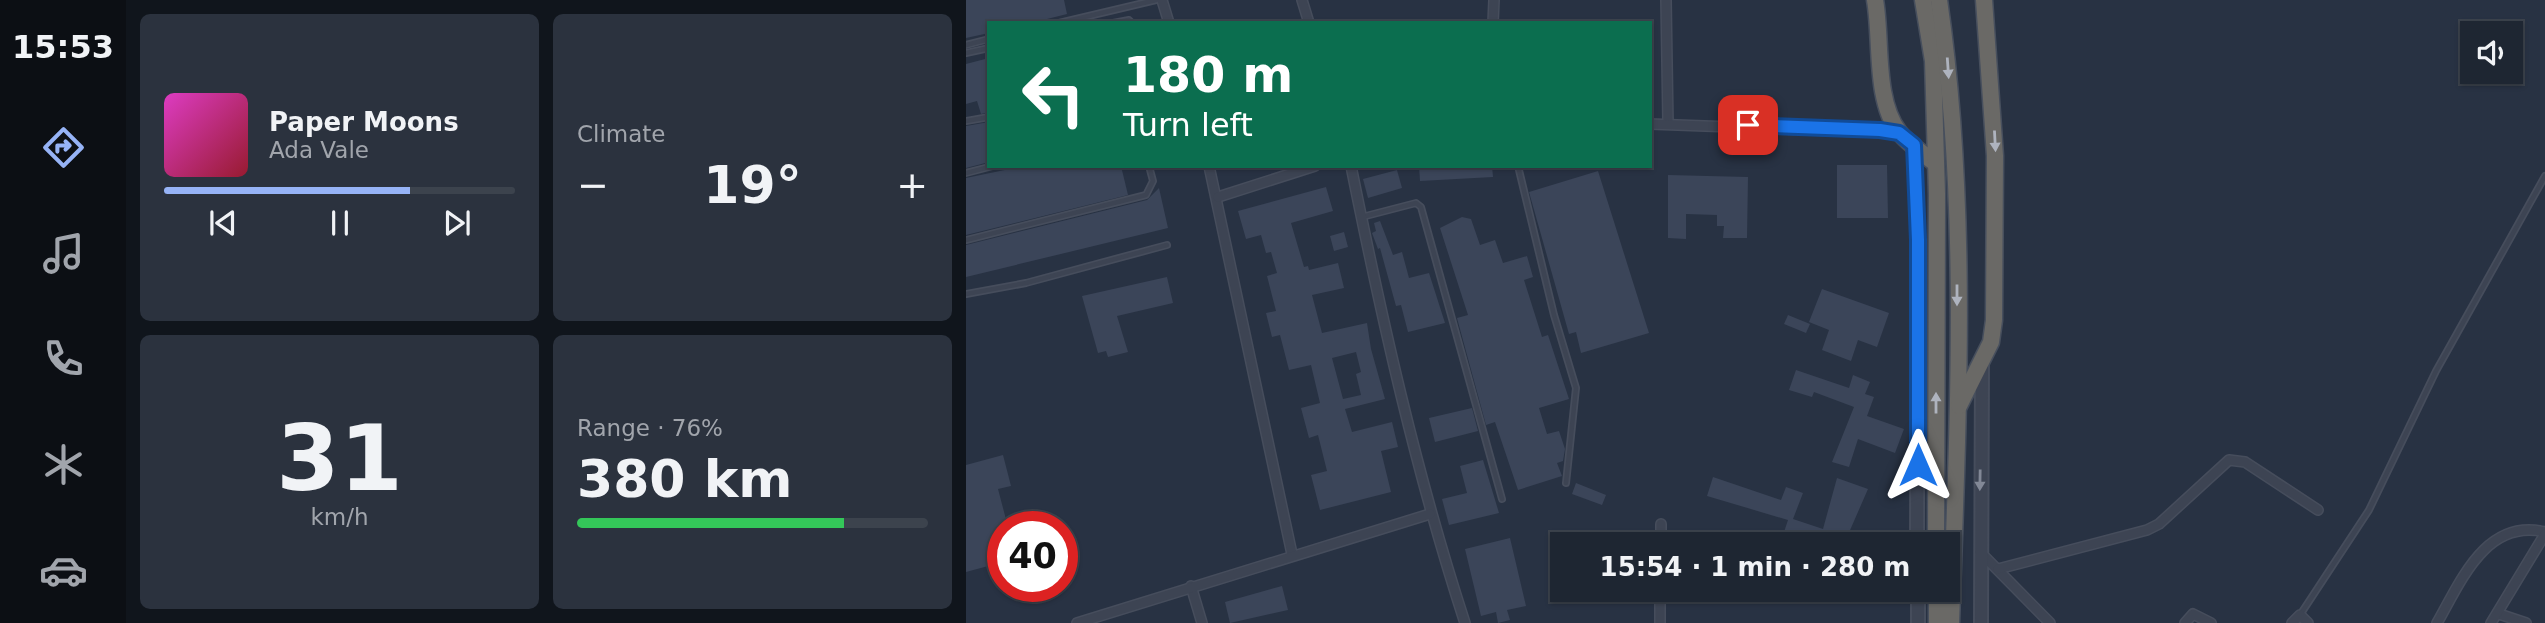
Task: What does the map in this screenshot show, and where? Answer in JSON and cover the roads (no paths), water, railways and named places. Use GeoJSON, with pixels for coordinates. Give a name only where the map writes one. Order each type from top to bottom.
{"type":"FeatureCollection","features":[{"type":"Feature","properties":{"kind":"highway"},"geometry":{"type":"LineString","coordinates":[[1875,0],[1884,98],[1899,133],[1936,164]]}},
{"type":"Feature","properties":{"kind":"highway"},"geometry":{"type":"LineString","coordinates":[[1923,0],[1933,61],[1936,164],[1936,532]]}},
{"type":"Feature","properties":{"kind":"highway"},"geometry":{"type":"LineString","coordinates":[[1939,0],[1947,52],[1957,200],[1957,408],[1951,623]]}},
{"type":"Feature","properties":{"kind":"highway"},"geometry":{"type":"LineString","coordinates":[[1957,408],[1991,342],[1995,282],[1995,156],[1984,0]]}},
{"type":"Feature","properties":{"kind":"highway"},"geometry":{"type":"LineString","coordinates":[[1937,602],[1937,623]]}},
{"type":"Feature","properties":{"kind":"street"},"geometry":{"type":"LineString","coordinates":[[1162,0],[1167,21]]}},
{"type":"Feature","properties":{"kind":"street"},"geometry":{"type":"LineString","coordinates":[[1302,0],[1308,21]]}},
{"type":"Feature","properties":{"kind":"street"},"geometry":{"type":"LineString","coordinates":[[1493,0],[1493,21]]}},
{"type":"Feature","properties":{"kind":"street"},"geometry":{"type":"LineString","coordinates":[[1666,0],[1668,123]]}},
{"type":"Feature","properties":{"kind":"street"},"geometry":{"type":"LineString","coordinates":[[1652,124],[1899,133]]}},
{"type":"Feature","properties":{"kind":"street"},"geometry":{"type":"LineString","coordinates":[[1914,145],[1918,253],[1917,532]]}},
{"type":"Feature","properties":{"kind":"street"},"geometry":{"type":"LineString","coordinates":[[1210,168],[1292,554]]}},
{"type":"Feature","properties":{"kind":"street"},"geometry":{"type":"LineString","coordinates":[[1217,197],[1309,168]]}},
{"type":"Feature","properties":{"kind":"street"},"geometry":{"type":"LineString","coordinates":[[1351,168],[1430,514],[1465,623]]}},
{"type":"Feature","properties":{"kind":"street"},"geometry":{"type":"LineString","coordinates":[[1981,623],[1982,363]]}},
{"type":"Feature","properties":{"kind":"street"},"geometry":{"type":"LineString","coordinates":[[1998,569],[2147,530],[2168,516],[2229,460],[2245,462],[2318,510]]}},
{"type":"Feature","properties":{"kind":"street"},"geometry":{"type":"LineString","coordinates":[[1077,623],[1292,554],[1430,514]]}},
{"type":"Feature","properties":{"kind":"street"},"geometry":{"type":"LineString","coordinates":[[1661,524],[1661,532]]}},
{"type":"Feature","properties":{"kind":"street"},"geometry":{"type":"LineString","coordinates":[[2437,623],[2467,572],[2488,545],[2521,530],[2545,533],[2499,614],[2491,623]]}},
{"type":"Feature","properties":{"kind":"street"},"geometry":{"type":"LineString","coordinates":[[1980,552],[2050,623]]}},
{"type":"Feature","properties":{"kind":"street"},"geometry":{"type":"LineString","coordinates":[[1191,586],[1202,623]]}},
{"type":"Feature","properties":{"kind":"street"},"geometry":{"type":"LineString","coordinates":[[1660,602],[1660,623]]}},
{"type":"Feature","properties":{"kind":"street"},"geometry":{"type":"LineString","coordinates":[[1917,602],[1918,623]]}},
{"type":"Feature","properties":{"kind":"street"},"geometry":{"type":"LineString","coordinates":[[2185,623],[2193,614],[2211,623]]}},
{"type":"Feature","properties":{"kind":"street"},"geometry":{"type":"LineString","coordinates":[[2499,614],[2526,623]]}},
{"type":"Feature","properties":{"kind":"street"},"geometry":{"type":"LineString","coordinates":[[2292,623],[2300,615],[2308,623]]}},
{"type":"Feature","properties":{"kind":"lane"},"geometry":{"type":"LineString","coordinates":[[1067,21],[1156,0]]}},
{"type":"Feature","properties":{"kind":"lane"},"geometry":{"type":"LineString","coordinates":[[966,45],[987,40]]}},
{"type":"Feature","properties":{"kind":"lane"},"geometry":{"type":"LineString","coordinates":[[966,53],[987,48]]}},
{"type":"Feature","properties":{"kind":"lane"},"geometry":{"type":"LineString","coordinates":[[966,121],[987,117]]}},
{"type":"Feature","properties":{"kind":"lane"},"geometry":{"type":"LineString","coordinates":[[966,173],[987,168]]}},
{"type":"Feature","properties":{"kind":"lane"},"geometry":{"type":"LineString","coordinates":[[966,240],[1146,194],[1153,181],[1150,168]]}},
{"type":"Feature","properties":{"kind":"lane"},"geometry":{"type":"LineString","coordinates":[[1518,168],[1554,315],[1576,388],[1566,483]]}},
{"type":"Feature","properties":{"kind":"lane"},"geometry":{"type":"LineString","coordinates":[[2300,615],[2369,510],[2436,371],[2545,176]]}},
{"type":"Feature","properties":{"kind":"lane"},"geometry":{"type":"LineString","coordinates":[[1361,217],[1416,203],[1421,207],[1502,499]]}},
{"type":"Feature","properties":{"kind":"lane"},"geometry":{"type":"LineString","coordinates":[[966,294],[1026,283],[1167,245]]}}]}
